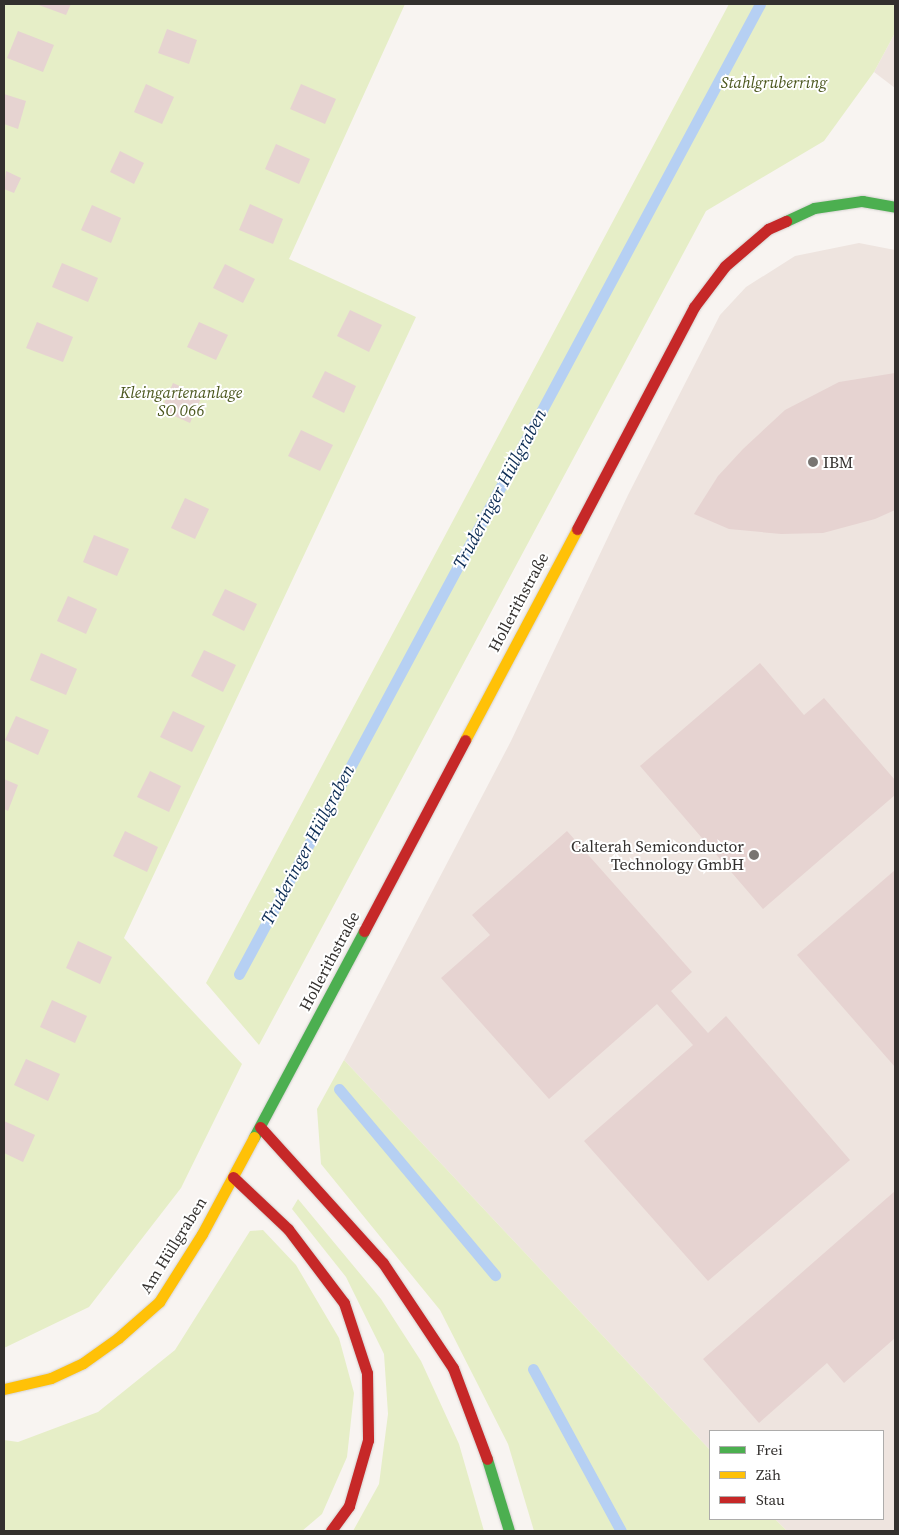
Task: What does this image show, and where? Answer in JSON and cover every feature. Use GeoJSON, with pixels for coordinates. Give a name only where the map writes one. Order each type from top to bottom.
{"type":"FeatureCollection","features":[{"type":"Feature","properties":{"kind":"main road","name":"Hollerithstraße"},"geometry":{"type":"LineString","coordinates":[[260,1127],[694,307],[725,266],[768,228],[814,208],[862,201],[895,207]]}},
{"type":"Feature","properties":{"kind":"main road","name":"Am Hüllgraben"},"geometry":{"type":"LineString","coordinates":[[4,1389],[51,1378],[83,1364],[118,1338],[159,1302],[202,1234],[260,1127]]}},
{"type":"Feature","properties":{"kind":"main road"},"geometry":{"type":"LineString","coordinates":[[260,1127],[383,1263],[453,1368],[482,1441],[510,1531]]}},
{"type":"Feature","properties":{"kind":"main road"},"geometry":{"type":"LineString","coordinates":[[233,1177],[288,1228],[344,1303],[367,1373],[368,1440],[350,1506],[331,1531]]}},
{"type":"Feature","properties":{"kind":"shaded area"},"geometry":{"type":"Polygon","coordinates":[[[895,33],[895,88],[874,72],[895,33]]]}},
{"type":"Feature","properties":{"kind":"shaded area"},"geometry":{"type":"Polygon","coordinates":[[[859,243],[895,250],[895,1531],[787,1531],[776,1520],[884,1520],[884,1430],[709,1430],[709,1449],[344,1060],[511,741],[628,495],[720,315],[746,287],[795,256],[859,243]]]}},
{"type":"Feature","properties":{"kind":"green space","name":"Kleingartenanlage SO 066"},"geometry":{"type":"Polygon","coordinates":[[[4,4],[405,4],[289,259],[416,317],[124,938],[242,1064],[181,1188],[89,1307],[4,1348],[4,4]]]}},
{"type":"Feature","properties":{"kind":"green space","name":"Stahlgruberring"},"geometry":{"type":"Polygon","coordinates":[[[729,4],[895,4],[895,33],[874,72],[824,141],[706,211],[259,1045],[206,983],[729,4]]]}},
{"type":"Feature","properties":{"kind":"green space"},"geometry":{"type":"Polygon","coordinates":[[[344,1060],[709,1449],[709,1520],[776,1520],[787,1531],[534,1531],[508,1444],[440,1310],[321,1164],[317,1109],[344,1060]]]}},
{"type":"Feature","properties":{"kind":"green space"},"geometry":{"type":"Polygon","coordinates":[[[298,1199],[381,1299],[421,1361],[459,1444],[484,1531],[353,1531],[379,1484],[388,1414],[384,1354],[346,1277],[292,1209],[298,1199]]]}},
{"type":"Feature","properties":{"kind":"green space"},"geometry":{"type":"Polygon","coordinates":[[[263,1230],[296,1265],[339,1338],[354,1393],[347,1457],[322,1514],[302,1531],[4,1531],[4,1440],[18,1442],[98,1412],[175,1350],[250,1231],[263,1230]]]}},
{"type":"Feature","properties":{"kind":"building"},"geometry":{"type":"Polygon","coordinates":[[[36,4],[71,4],[66,15],[36,4]]]}},
{"type":"Feature","properties":{"kind":"building"},"geometry":{"type":"Polygon","coordinates":[[[167,29],[197,40],[189,64],[158,53],[167,29]]]}},
{"type":"Feature","properties":{"kind":"building"},"geometry":{"type":"Polygon","coordinates":[[[18,31],[54,45],[43,72],[7,58],[18,31]]]}},
{"type":"Feature","properties":{"kind":"building"},"geometry":{"type":"Polygon","coordinates":[[[146,84],[174,97],[162,124],[134,112],[146,84]]]}},
{"type":"Feature","properties":{"kind":"building"},"geometry":{"type":"Polygon","coordinates":[[[301,84],[336,99],[325,124],[290,109],[301,84]]]}},
{"type":"Feature","properties":{"kind":"building"},"geometry":{"type":"Polygon","coordinates":[[[4,94],[26,101],[18,129],[4,124],[4,94]]]}},
{"type":"Feature","properties":{"kind":"building"},"geometry":{"type":"Polygon","coordinates":[[[276,144],[310,159],[299,184],[265,169],[276,144]]]}},
{"type":"Feature","properties":{"kind":"building"},"geometry":{"type":"Polygon","coordinates":[[[120,151],[144,163],[134,184],[110,172],[120,151]]]}},
{"type":"Feature","properties":{"kind":"building"},"geometry":{"type":"Polygon","coordinates":[[[6,171],[21,178],[14,193],[4,189],[6,171]]]}},
{"type":"Feature","properties":{"kind":"building"},"geometry":{"type":"Polygon","coordinates":[[[250,204],[283,219],[273,244],[239,230],[250,204]]]}},
{"type":"Feature","properties":{"kind":"building"},"geometry":{"type":"Polygon","coordinates":[[[92,205],[121,218],[111,243],[81,230],[92,205]]]}},
{"type":"Feature","properties":{"kind":"building"},"geometry":{"type":"Polygon","coordinates":[[[62,263],[98,278],[88,302],[52,287],[62,263]]]}},
{"type":"Feature","properties":{"kind":"building"},"geometry":{"type":"Polygon","coordinates":[[[225,264],[255,279],[243,303],[213,288],[225,264]]]}},
{"type":"Feature","properties":{"kind":"building"},"geometry":{"type":"Polygon","coordinates":[[[350,310],[382,325],[369,352],[337,336],[350,310]]]}},
{"type":"Feature","properties":{"kind":"building"},"geometry":{"type":"Polygon","coordinates":[[[37,322],[73,337],[63,362],[26,348],[37,322]]]}},
{"type":"Feature","properties":{"kind":"building"},"geometry":{"type":"Polygon","coordinates":[[[199,322],[228,335],[216,360],[187,347],[199,322]]]}},
{"type":"Feature","properties":{"kind":"building"},"geometry":{"type":"Polygon","coordinates":[[[325,371],[356,386],[344,413],[312,397],[325,371]]]}},
{"type":"Feature","properties":{"kind":"building","name":"IBM"},"geometry":{"type":"Polygon","coordinates":[[[895,373],[895,510],[875,519],[823,533],[781,534],[729,529],[694,514],[718,476],[743,449],[785,410],[839,382],[895,373]]]}},
{"type":"Feature","properties":{"kind":"building"},"geometry":{"type":"Polygon","coordinates":[[[173,383],[202,396],[190,423],[161,410],[173,383]]]}},
{"type":"Feature","properties":{"kind":"building"},"geometry":{"type":"Polygon","coordinates":[[[301,430],[333,445],[320,471],[288,456],[301,430]]]}},
{"type":"Feature","properties":{"kind":"building"},"geometry":{"type":"Polygon","coordinates":[[[185,498],[209,509],[195,539],[171,528],[185,498]]]}},
{"type":"Feature","properties":{"kind":"building"},"geometry":{"type":"Polygon","coordinates":[[[94,535],[129,549],[117,576],[83,562],[94,535]]]}},
{"type":"Feature","properties":{"kind":"building"},"geometry":{"type":"Polygon","coordinates":[[[225,589],[257,604],[244,631],[212,615],[225,589]]]}},
{"type":"Feature","properties":{"kind":"building"},"geometry":{"type":"Polygon","coordinates":[[[68,596],[97,609],[86,634],[57,621],[68,596]]]}},
{"type":"Feature","properties":{"kind":"building"},"geometry":{"type":"Polygon","coordinates":[[[204,650],[236,665],[223,692],[191,676],[204,650]]]}},
{"type":"Feature","properties":{"kind":"building"},"geometry":{"type":"Polygon","coordinates":[[[41,653],[77,669],[66,695],[30,680],[41,653]]]}},
{"type":"Feature","properties":{"kind":"building"},"geometry":{"type":"Polygon","coordinates":[[[760,663],[804,715],[824,698],[895,780],[895,795],[763,909],[640,766],[760,663]]]}},
{"type":"Feature","properties":{"kind":"building"},"geometry":{"type":"Polygon","coordinates":[[[173,711],[205,726],[192,752],[160,737],[173,711]]]}},
{"type":"Feature","properties":{"kind":"building"},"geometry":{"type":"Polygon","coordinates":[[[16,716],[49,730],[38,755],[5,740],[16,716]]]}},
{"type":"Feature","properties":{"kind":"building"},"geometry":{"type":"Polygon","coordinates":[[[150,771],[181,786],[169,812],[137,797],[150,771]]]}},
{"type":"Feature","properties":{"kind":"building"},"geometry":{"type":"Polygon","coordinates":[[[4,779],[18,785],[8,811],[4,809],[4,779]]]}},
{"type":"Feature","properties":{"kind":"building"},"geometry":{"type":"Polygon","coordinates":[[[125,831],[158,847],[147,872],[113,856],[125,831]]]}},
{"type":"Feature","properties":{"kind":"building"},"geometry":{"type":"Polygon","coordinates":[[[567,831],[692,972],[671,991],[708,1033],[726,1016],[850,1160],[708,1281],[584,1141],[693,1045],[657,1004],[549,1099],[441,978],[490,935],[472,915],[567,831]]]}},
{"type":"Feature","properties":{"kind":"building"},"geometry":{"type":"Polygon","coordinates":[[[895,870],[895,1067],[797,955],[895,870]]]}},
{"type":"Feature","properties":{"kind":"building"},"geometry":{"type":"Polygon","coordinates":[[[78,941],[112,957],[100,984],[66,968],[78,941]]]}},
{"type":"Feature","properties":{"kind":"building"},"geometry":{"type":"Polygon","coordinates":[[[52,1000],[87,1016],[75,1043],[40,1027],[52,1000]]]}},
{"type":"Feature","properties":{"kind":"building"},"geometry":{"type":"Polygon","coordinates":[[[26,1059],[60,1074],[48,1101],[14,1085],[26,1059]]]}},
{"type":"Feature","properties":{"kind":"building"},"geometry":{"type":"Polygon","coordinates":[[[4,1121],[35,1135],[23,1162],[4,1153],[4,1121]]]}},
{"type":"Feature","properties":{"kind":"building"},"geometry":{"type":"Polygon","coordinates":[[[895,1191],[895,1338],[844,1383],[827,1363],[759,1423],[703,1359],[895,1191]]]}},
{"type":"Feature","properties":{"kind":"waterway","name":"Truderinger Hüllgraben"},"geometry":{"type":"LineString","coordinates":[[239,974],[760,4]]}},
{"type":"Feature","properties":{"kind":"waterway","name":"Truderinger Hüllgraben"},"geometry":{"type":"LineString","coordinates":[[339,1089],[495,1275]]}},
{"type":"Feature","properties":{"kind":"waterway","name":"Truderinger Hüllgraben"},"geometry":{"type":"LineString","coordinates":[[533,1369],[621,1531]]}},
{"type":"Feature","properties":{"kind":"traffic: fast"},"geometry":{"type":"LineString","coordinates":[[786,221],[814,208],[862,201],[895,207]]}},
{"type":"Feature","properties":{"kind":"traffic: fast"},"geometry":{"type":"LineString","coordinates":[[254,1137],[364,931]]}},
{"type":"Feature","properties":{"kind":"traffic: fast"},"geometry":{"type":"LineString","coordinates":[[487,1459],[509,1531]]}},
{"type":"Feature","properties":{"kind":"traffic: slow"},"geometry":{"type":"LineString","coordinates":[[465,740],[577,529]]}},
{"type":"Feature","properties":{"kind":"traffic: slow"},"geometry":{"type":"LineString","coordinates":[[4,1389],[51,1378],[83,1363],[118,1338],[159,1302],[202,1234],[254,1137]]}},
{"type":"Feature","properties":{"kind":"traffic: jam"},"geometry":{"type":"LineString","coordinates":[[577,529],[694,307],[725,266],[768,229],[786,221]]}},
{"type":"Feature","properties":{"kind":"traffic: jam"},"geometry":{"type":"LineString","coordinates":[[364,931],[465,740]]}},
{"type":"Feature","properties":{"kind":"traffic: jam"},"geometry":{"type":"LineString","coordinates":[[260,1127],[383,1263],[453,1368],[487,1459]]}},
{"type":"Feature","properties":{"kind":"traffic: jam"},"geometry":{"type":"LineString","coordinates":[[233,1177],[288,1229],[344,1303],[367,1373],[368,1440],[349,1506],[331,1531]]}},
{"type":"Feature","properties":{"kind":"place","name":"IBM"},"geometry":{"type":"Point","coordinates":[813,462]}},
{"type":"Feature","properties":{"kind":"place","name":"Calterah Semiconductor Technology GmbH"},"geometry":{"type":"Point","coordinates":[754,855]}}]}
